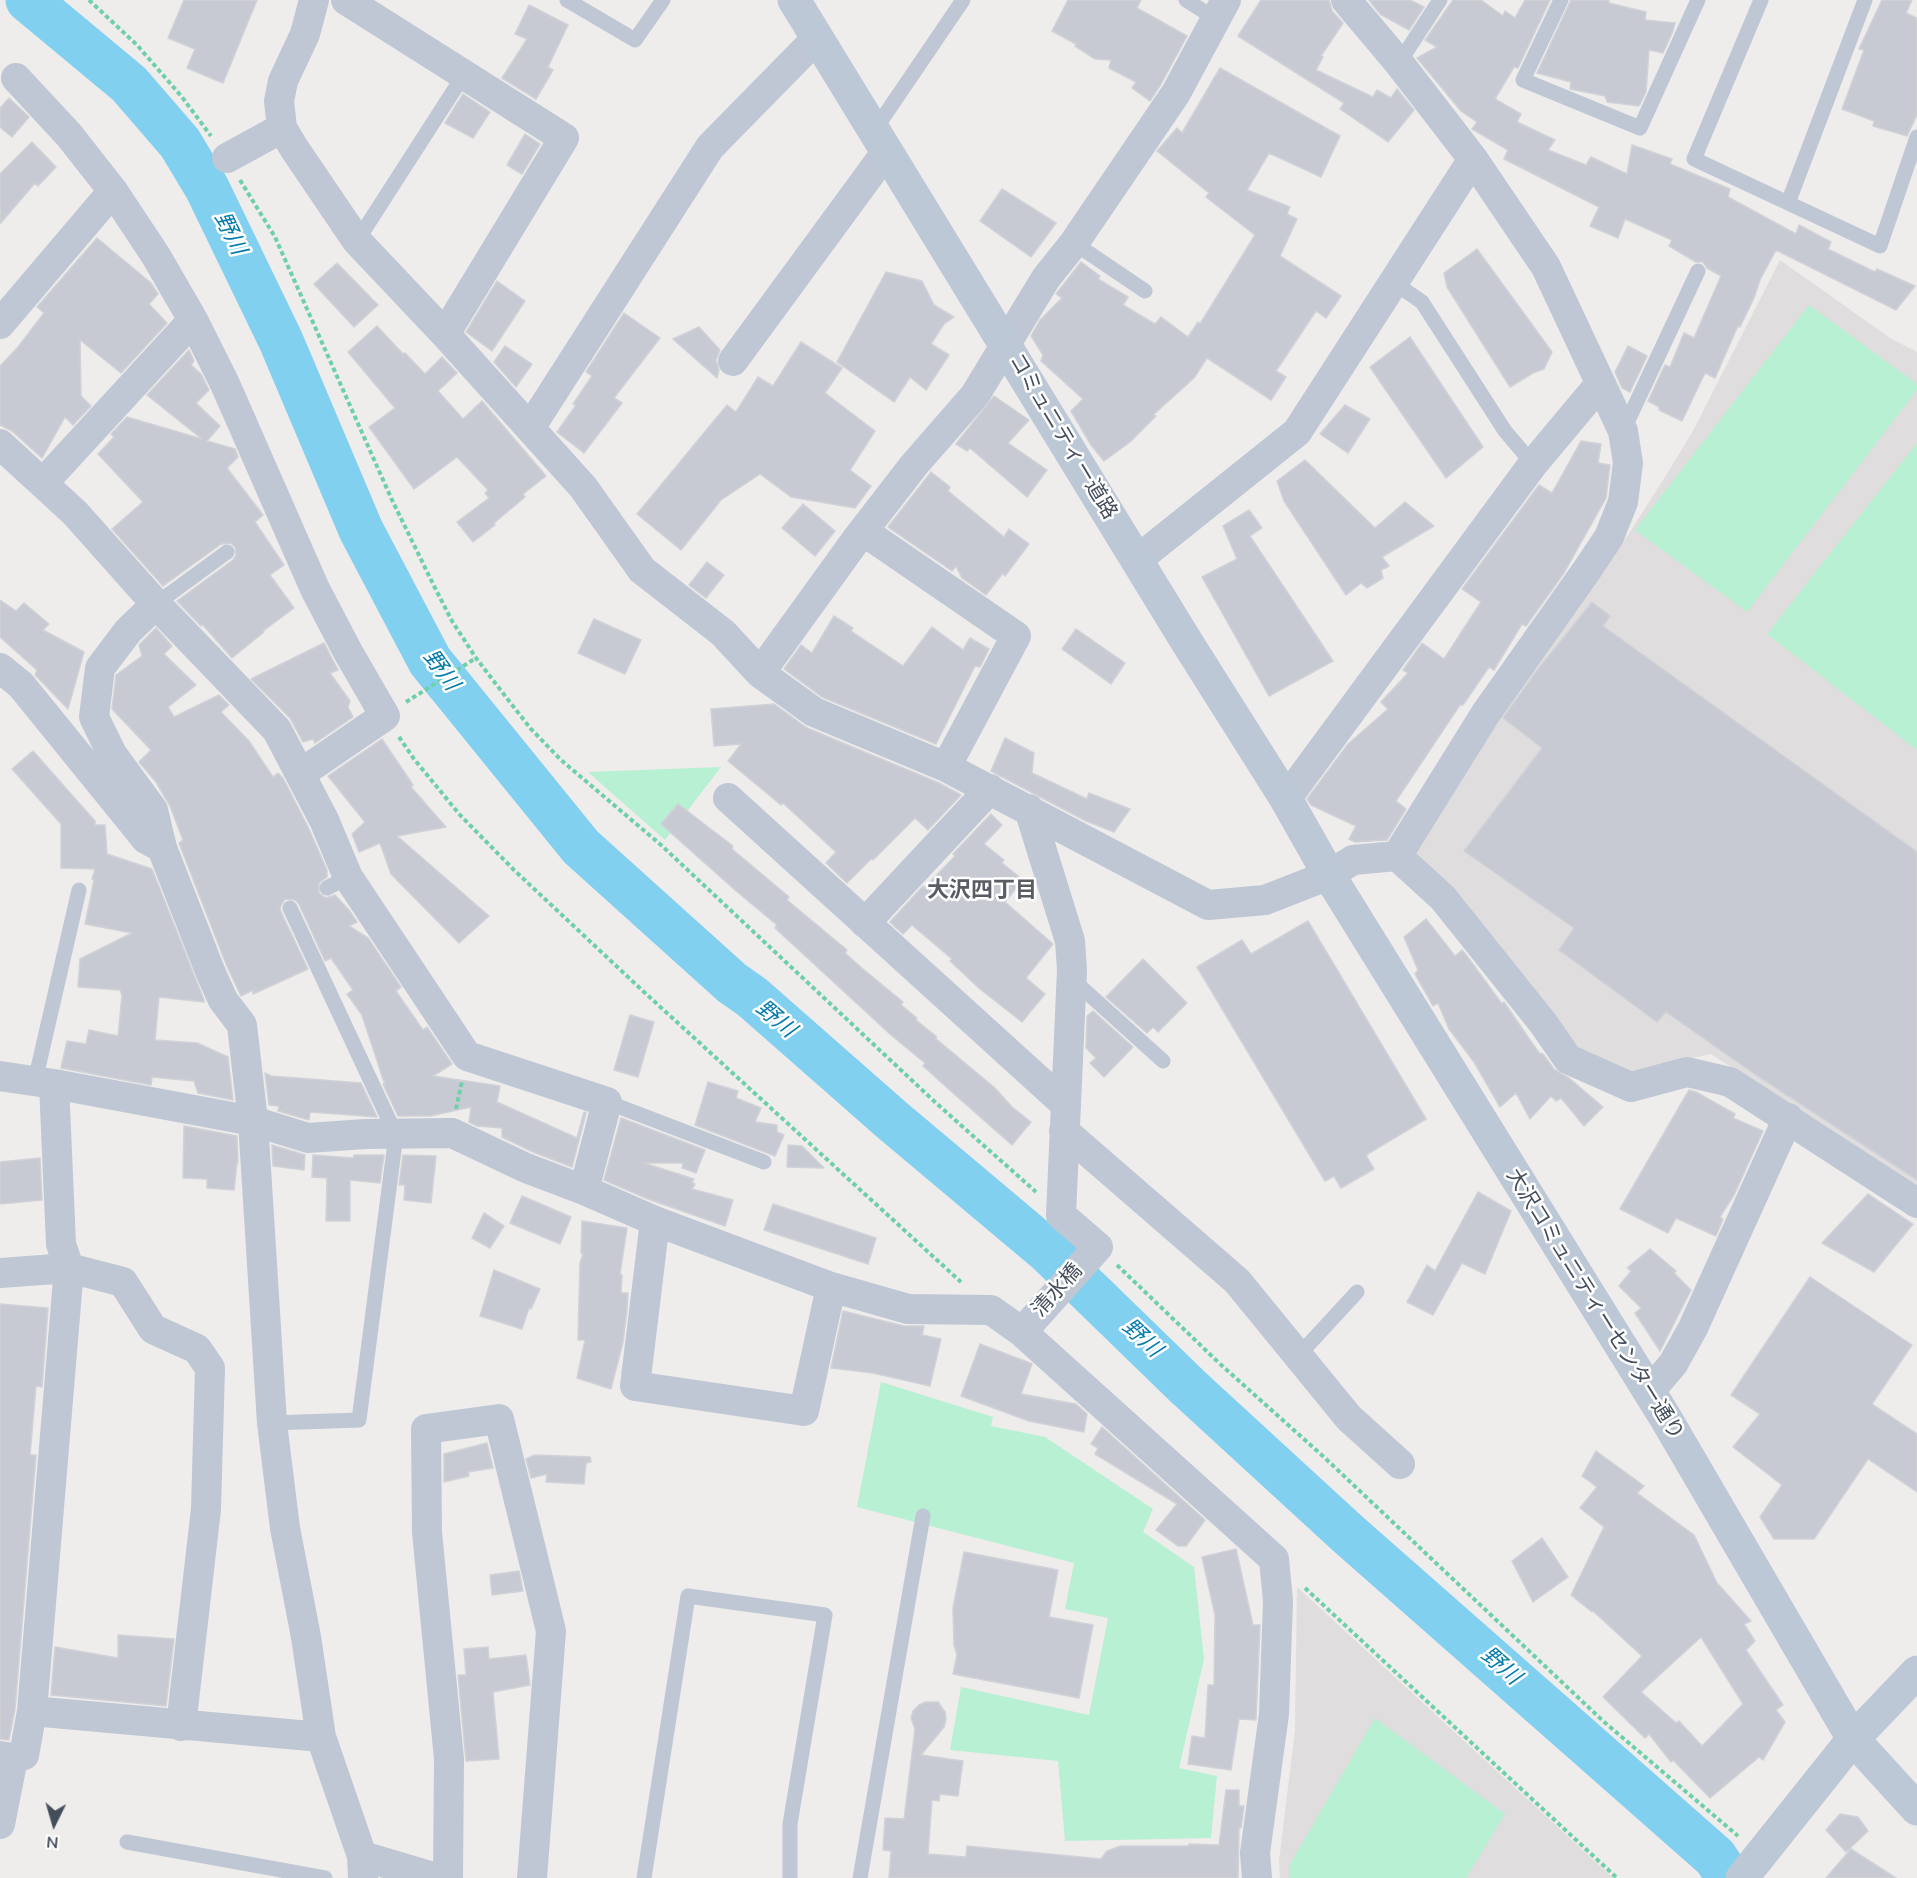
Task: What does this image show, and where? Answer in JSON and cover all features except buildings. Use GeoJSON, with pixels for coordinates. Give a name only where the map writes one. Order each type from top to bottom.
{"type":"FeatureCollection","features":[{"type":"Feature","properties":{"kind":"street"},"geometry":{"type":"LineString","coordinates":[[314,0],[305,34],[284,81],[279,101],[282,128],[357,241],[583,487],[642,570],[723,633],[760,673],[814,712],[946,767],[1208,905],[1264,900],[1329,874],[1353,860],[1397,856],[1443,898],[1543,1023],[1568,1059],[1631,1087],[1687,1072],[1730,1082],[1917,1203]]}},
{"type":"Feature","properties":{"kind":"street"},"geometry":{"type":"LineString","coordinates":[[346,0],[465,73],[564,138],[444,334]]}},
{"type":"Feature","properties":{"kind":"street","name":"コミュニティー道路"},"geometry":{"type":"LineString","coordinates":[[794,0],[1286,799],[1329,874]]}},
{"type":"Feature","properties":{"kind":"street"},"geometry":{"type":"LineString","coordinates":[[1346,0],[1399,63],[1473,159],[1546,267],[1623,431],[1628,463],[1623,502],[1609,537],[1486,712],[1397,856]]}},
{"type":"Feature","properties":{"kind":"street"},"geometry":{"type":"LineString","coordinates":[[760,673],[914,465],[975,396],[1047,278],[1074,243],[1176,93],[1221,9]]}},
{"type":"Feature","properties":{"kind":"street"},"geometry":{"type":"LineString","coordinates":[[530,428],[710,147],[817,38]]}},
{"type":"Feature","properties":{"kind":"street"},"geometry":{"type":"LineString","coordinates":[[16,78],[69,135],[113,191],[156,256],[193,320],[225,384],[315,589],[348,652],[394,710],[300,774]]}},
{"type":"Feature","properties":{"kind":"street"},"geometry":{"type":"LineString","coordinates":[[227,158],[282,128]]}},
{"type":"Feature","properties":{"kind":"street"},"geometry":{"type":"LineString","coordinates":[[733,361],[880,141]]}},
{"type":"Feature","properties":{"kind":"street"},"geometry":{"type":"LineString","coordinates":[[1137,560],[1297,432],[1473,159]]}},
{"type":"Feature","properties":{"kind":"street"},"geometry":{"type":"LineString","coordinates":[[0,324],[113,191]]}},
{"type":"Feature","properties":{"kind":"street"},"geometry":{"type":"LineString","coordinates":[[43,483],[193,320]]}},
{"type":"Feature","properties":{"kind":"street"},"geometry":{"type":"LineString","coordinates":[[1286,799],[1533,464],[1600,384]]}},
{"type":"Feature","properties":{"kind":"street"},"geometry":{"type":"LineString","coordinates":[[0,444],[75,513],[156,604],[277,730],[324,820],[338,883],[467,1056],[607,1102],[584,1190]]}},
{"type":"Feature","properties":{"kind":"street"},"geometry":{"type":"LineString","coordinates":[[863,531],[1017,636],[946,767]]}},
{"type":"Feature","properties":{"kind":"street"},"geometry":{"type":"LineString","coordinates":[[156,604],[128,631],[100,668],[94,717],[112,754],[153,810],[162,848],[210,971],[223,1000],[242,1025],[254,1121],[272,1423],[285,1528],[306,1637],[321,1737],[363,1867],[436,1878]]}},
{"type":"Feature","properties":{"kind":"street"},"geometry":{"type":"LineString","coordinates":[[0,668],[21,685],[146,839],[162,848]]}},
{"type":"Feature","properties":{"kind":"street"},"geometry":{"type":"LineString","coordinates":[[865,923],[990,789]]}},
{"type":"Feature","properties":{"kind":"street"},"geometry":{"type":"LineString","coordinates":[[728,798],[865,923],[1065,1118],[1237,1281],[1349,1418],[1400,1464]]}},
{"type":"Feature","properties":{"kind":"street"},"geometry":{"type":"LineString","coordinates":[[1029,809],[1070,941],[1072,979],[1061,1215],[1094,1250]]}},
{"type":"Feature","properties":{"kind":"street","name":"大沢コミュニティーセンター通り"},"geometry":{"type":"LineString","coordinates":[[1329,874],[1649,1392],[1830,1697],[1852,1739],[1917,1809]]}},
{"type":"Feature","properties":{"kind":"street"},"geometry":{"type":"LineString","coordinates":[[0,1076],[254,1121],[309,1138],[365,1134],[452,1133],[526,1168],[655,1221],[831,1287],[908,1309],[991,1310],[1024,1329],[1274,1559],[1278,1601],[1274,1714],[1256,1853],[1257,1878]]}},
{"type":"Feature","properties":{"kind":"street"},"geometry":{"type":"LineString","coordinates":[[0,1824],[7,1757],[24,1755],[32,1711],[69,1268],[61,1244],[44,1082]]}},
{"type":"Feature","properties":{"kind":"street"},"geometry":{"type":"LineString","coordinates":[[1649,1392],[1673,1364],[1693,1328],[1788,1118]]}},
{"type":"Feature","properties":{"kind":"street"},"geometry":{"type":"LineString","coordinates":[[655,1221],[635,1386],[804,1411],[831,1287]]}},
{"type":"Feature","properties":{"kind":"street","name":"清水橋"},"geometry":{"type":"LineString","coordinates":[[1024,1329],[1094,1250]]}},
{"type":"Feature","properties":{"kind":"street"},"geometry":{"type":"LineString","coordinates":[[0,1273],[69,1268],[123,1282],[153,1329],[196,1349],[210,1368],[207,1509],[181,1726]]}},
{"type":"Feature","properties":{"kind":"street"},"geometry":{"type":"LineString","coordinates":[[448,1878],[449,1759],[427,1532],[426,1429],[499,1419],[551,1631],[532,1878]]}},
{"type":"Feature","properties":{"kind":"street"},"geometry":{"type":"LineString","coordinates":[[1752,1866],[1852,1739],[1917,1672]]}},
{"type":"Feature","properties":{"kind":"street"},"geometry":{"type":"LineString","coordinates":[[32,1711],[321,1737]]}},
{"type":"Feature","properties":{"kind":"lane"},"geometry":{"type":"LineString","coordinates":[[567,0],[635,40],[663,0]]}},
{"type":"Feature","properties":{"kind":"lane"},"geometry":{"type":"LineString","coordinates":[[880,141],[963,0]]}},
{"type":"Feature","properties":{"kind":"lane"},"geometry":{"type":"LineString","coordinates":[[1186,0],[1221,9]]}},
{"type":"Feature","properties":{"kind":"lane"},"geometry":{"type":"LineString","coordinates":[[1399,63],[1440,0]]}},
{"type":"Feature","properties":{"kind":"lane"},"geometry":{"type":"LineString","coordinates":[[1561,0],[1523,80],[1640,128],[1698,0]]}},
{"type":"Feature","properties":{"kind":"lane"},"geometry":{"type":"LineString","coordinates":[[1761,0],[1694,159],[1880,246],[1917,137]]}},
{"type":"Feature","properties":{"kind":"lane"},"geometry":{"type":"LineString","coordinates":[[1788,203],[1865,0]]}},
{"type":"Feature","properties":{"kind":"lane"},"geometry":{"type":"LineString","coordinates":[[357,241],[465,73]]}},
{"type":"Feature","properties":{"kind":"lane"},"geometry":{"type":"LineString","coordinates":[[1074,243],[1145,291]]}},
{"type":"Feature","properties":{"kind":"lane"},"geometry":{"type":"LineString","coordinates":[[1623,431],[1698,271]]}},
{"type":"Feature","properties":{"kind":"lane"},"geometry":{"type":"LineString","coordinates":[[1393,282],[1422,303],[1505,431],[1533,464]]}},
{"type":"Feature","properties":{"kind":"lane"},"geometry":{"type":"LineString","coordinates":[[156,604],[227,552]]}},
{"type":"Feature","properties":{"kind":"lane"},"geometry":{"type":"LineString","coordinates":[[44,1082],[78,890]]}},
{"type":"Feature","properties":{"kind":"lane"},"geometry":{"type":"LineString","coordinates":[[272,1423],[359,1420],[396,1135],[290,908]]}},
{"type":"Feature","properties":{"kind":"lane"},"geometry":{"type":"LineString","coordinates":[[1072,979],[1163,1061]]}},
{"type":"Feature","properties":{"kind":"lane"},"geometry":{"type":"LineString","coordinates":[[607,1102],[764,1162]]}},
{"type":"Feature","properties":{"kind":"lane"},"geometry":{"type":"LineString","coordinates":[[1298,1356],[1357,1292]]}},
{"type":"Feature","properties":{"kind":"lane"},"geometry":{"type":"LineString","coordinates":[[860,1878],[923,1516]]}},
{"type":"Feature","properties":{"kind":"lane"},"geometry":{"type":"LineString","coordinates":[[644,1878],[688,1596],[825,1615],[790,1824],[790,1878]]}},
{"type":"Feature","properties":{"kind":"lane"},"geometry":{"type":"LineString","coordinates":[[127,1842],[325,1878]]}},
{"type":"Feature","properties":{"kind":"path"},"geometry":{"type":"LineString","coordinates":[[89,0],[137,45],[182,97],[227,158],[275,237],[412,543],[452,621],[476,658],[531,729],[561,759],[661,845],[935,1102],[1061,1215]]}},
{"type":"Feature","properties":{"kind":"path"},"geometry":{"type":"LineString","coordinates":[[476,658],[394,710],[414,759],[460,815],[514,870],[991,1310]]}},
{"type":"Feature","properties":{"kind":"path"},"geometry":{"type":"LineString","coordinates":[[452,1133],[467,1056]]}},
{"type":"Feature","properties":{"kind":"path"},"geometry":{"type":"LineString","coordinates":[[1094,1250],[1326,1459],[1653,1766],[1752,1866]]}},
{"type":"Feature","properties":{"kind":"path"},"geometry":{"type":"LineString","coordinates":[[1274,1559],[1617,1878]]}},
{"type":"Feature","properties":{"kind":"shaded area"},"geometry":{"type":"Polygon","coordinates":[[[1780,260],[1890,338],[1917,352],[1917,1187],[1711,1054],[1633,1071],[1575,1046],[1411,853],[1490,725],[1628,535],[1670,469],[1694,429],[1780,260]]]}},
{"type":"Feature","properties":{"kind":"shaded area"},"geometry":{"type":"Polygon","coordinates":[[[1297,1587],[1613,1878],[1280,1878],[1279,1861],[1295,1730],[1297,1587]]]}},
{"type":"Feature","properties":{"kind":"green space"},"geometry":{"type":"Polygon","coordinates":[[[1809,305],[1917,384],[1917,390],[1747,612],[1635,530],[1809,305]]]}},
{"type":"Feature","properties":{"kind":"green space"},"geometry":{"type":"Polygon","coordinates":[[[1917,443],[1917,750],[1767,634],[1917,443]]]}},
{"type":"Feature","properties":{"kind":"green space"},"geometry":{"type":"Polygon","coordinates":[[[721,767],[665,840],[588,772],[721,767]]]}},
{"type":"Feature","properties":{"kind":"green space"},"geometry":{"type":"Polygon","coordinates":[[[881,1382],[993,1417],[991,1426],[1045,1437],[1153,1509],[1143,1532],[1194,1567],[1204,1659],[1179,1768],[1217,1776],[1211,1838],[1065,1841],[1058,1761],[950,1750],[961,1687],[1089,1715],[1108,1618],[1065,1609],[1074,1563],[857,1507],[881,1382]]]}},
{"type":"Feature","properties":{"kind":"green space"},"geometry":{"type":"Polygon","coordinates":[[[1375,1718],[1505,1814],[1466,1878],[1289,1878],[1289,1866],[1375,1718]]]}},
{"type":"Feature","properties":{"kind":"waterway","name":"野川"},"geometry":{"type":"LineString","coordinates":[[28,0],[129,84],[180,143],[207,188],[281,341],[361,530],[430,661],[581,847],[732,983],[752,997],[892,1120],[1049,1252],[1188,1387],[1347,1533],[1715,1857],[1729,1878]]}},
{"type":"Feature","properties":{"kind":"district","name":"大沢四丁目"},"geometry":{"type":"Point","coordinates":[982,892]}}]}
